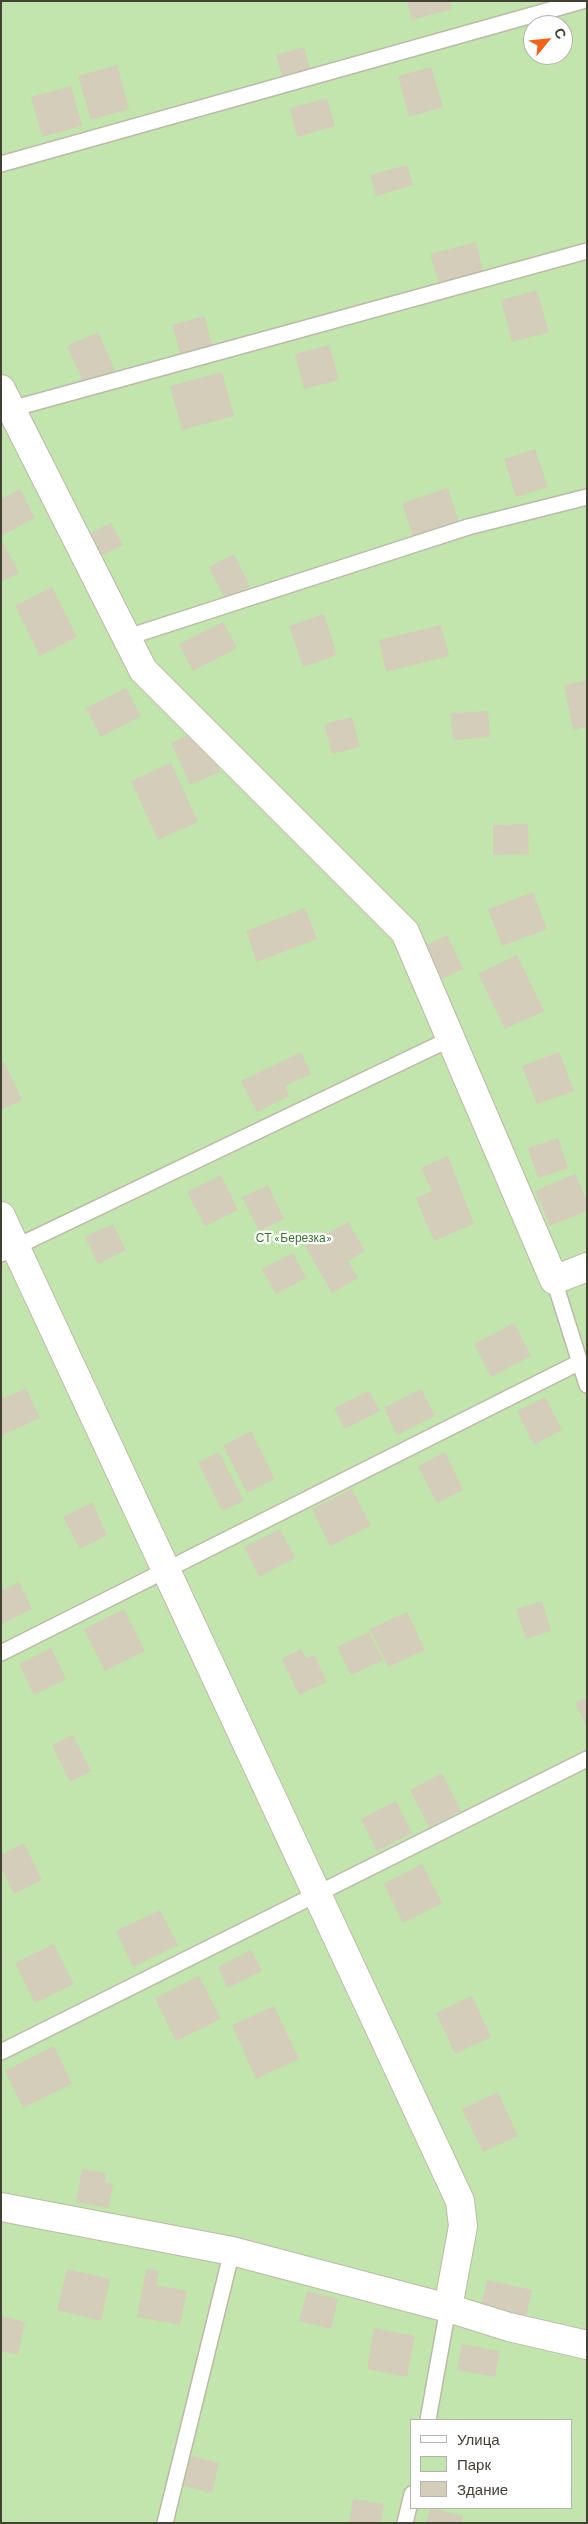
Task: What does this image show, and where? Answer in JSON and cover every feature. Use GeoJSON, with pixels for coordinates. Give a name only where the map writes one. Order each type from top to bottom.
{"type":"FeatureCollection","features":[{"type":"Feature","properties":{"kind":"street"},"geometry":{"type":"LineString","coordinates":[[6,399],[143,670],[405,932],[554,1280],[587,1267]]}},
{"type":"Feature","properties":{"kind":"street"},"geometry":{"type":"LineString","coordinates":[[1,1216],[9,1251],[167,1572],[460,2201],[463,2226],[448,2308]]}},
{"type":"Feature","properties":{"kind":"street"},"geometry":{"type":"LineString","coordinates":[[1,2207],[232,2251],[448,2308],[509,2327],[587,2345]]}},
{"type":"Feature","properties":{"kind":"lane"},"geometry":{"type":"LineString","coordinates":[[1,164],[582,1]]}},
{"type":"Feature","properties":{"kind":"lane"},"geometry":{"type":"LineString","coordinates":[[6,399],[587,251]]}},
{"type":"Feature","properties":{"kind":"lane"},"geometry":{"type":"LineString","coordinates":[[128,638],[468,527],[587,497]]}},
{"type":"Feature","properties":{"kind":"lane"},"geometry":{"type":"LineString","coordinates":[[9,1251],[450,1039]]}},
{"type":"Feature","properties":{"kind":"lane"},"geometry":{"type":"LineString","coordinates":[[554,1280],[587,1385]]}},
{"type":"Feature","properties":{"kind":"lane"},"geometry":{"type":"LineString","coordinates":[[1,1653],[167,1572],[580,1362]]}},
{"type":"Feature","properties":{"kind":"lane"},"geometry":{"type":"LineString","coordinates":[[1,2052],[319,1895],[587,1759]]}},
{"type":"Feature","properties":{"kind":"lane"},"geometry":{"type":"LineString","coordinates":[[165,2523],[232,2251]]}},
{"type":"Feature","properties":{"kind":"lane"},"geometry":{"type":"LineString","coordinates":[[428,2419],[448,2308]]}},
{"type":"Feature","properties":{"kind":"lane"},"geometry":{"type":"LineString","coordinates":[[405,2523],[410,2502]]}},
{"type":"Feature","properties":{"kind":"green space","name":"СТ «Березка»"},"geometry":{"type":"Polygon","coordinates":[[[1,1],[587,1],[587,2523],[1,2523],[1,1]]]}},
{"type":"Feature","properties":{"kind":"building"},"geometry":{"type":"Polygon","coordinates":[[[407,1],[450,1],[452,9],[412,20],[407,1]]]}},
{"type":"Feature","properties":{"kind":"building"},"geometry":{"type":"Polygon","coordinates":[[[304,47],[311,72],[283,80],[276,55],[304,47]]]}},
{"type":"Feature","properties":{"kind":"building"},"geometry":{"type":"Polygon","coordinates":[[[117,65],[129,109],[91,120],[78,76],[117,65]]]}},
{"type":"Feature","properties":{"kind":"building"},"geometry":{"type":"Polygon","coordinates":[[[431,67],[443,107],[409,117],[398,76],[431,67]]]}},
{"type":"Feature","properties":{"kind":"building"},"geometry":{"type":"Polygon","coordinates":[[[71,86],[82,126],[42,137],[31,97],[71,86]]]}},
{"type":"Feature","properties":{"kind":"building"},"geometry":{"type":"Polygon","coordinates":[[[327,98],[335,126],[297,137],[290,108],[327,98]]]}},
{"type":"Feature","properties":{"kind":"building"},"geometry":{"type":"Polygon","coordinates":[[[407,165],[413,185],[376,196],[370,175],[407,165]]]}},
{"type":"Feature","properties":{"kind":"building"},"geometry":{"type":"Polygon","coordinates":[[[476,242],[483,271],[439,283],[430,254],[476,242]]]}},
{"type":"Feature","properties":{"kind":"building"},"geometry":{"type":"Polygon","coordinates":[[[537,290],[549,332],[512,342],[501,300],[537,290]]]}},
{"type":"Feature","properties":{"kind":"building"},"geometry":{"type":"Polygon","coordinates":[[[204,316],[214,351],[182,360],[172,325],[204,316]]]}},
{"type":"Feature","properties":{"kind":"building"},"geometry":{"type":"Polygon","coordinates":[[[98,332],[115,370],[85,385],[67,346],[98,332]]]}},
{"type":"Feature","properties":{"kind":"building"},"geometry":{"type":"Polygon","coordinates":[[[329,345],[339,380],[304,389],[295,354],[329,345]]]}},
{"type":"Feature","properties":{"kind":"building"},"geometry":{"type":"Polygon","coordinates":[[[222,372],[234,416],[182,430],[170,386],[222,372]]]}},
{"type":"Feature","properties":{"kind":"building"},"geometry":{"type":"Polygon","coordinates":[[[535,449],[548,487],[516,497],[504,459],[535,449]]]}},
{"type":"Feature","properties":{"kind":"building"},"geometry":{"type":"Polygon","coordinates":[[[448,488],[459,522],[413,537],[402,503],[448,488]]]}},
{"type":"Feature","properties":{"kind":"building"},"geometry":{"type":"Polygon","coordinates":[[[20,489],[35,518],[1,536],[1,499],[20,489]]]}},
{"type":"Feature","properties":{"kind":"building"},"geometry":{"type":"Polygon","coordinates":[[[111,523],[123,545],[92,560],[80,538],[111,523]]]}},
{"type":"Feature","properties":{"kind":"building"},"geometry":{"type":"Polygon","coordinates":[[[1,539],[19,573],[1,582],[1,539]]]}},
{"type":"Feature","properties":{"kind":"building"},"geometry":{"type":"Polygon","coordinates":[[[234,554],[250,586],[225,599],[209,567],[234,554]]]}},
{"type":"Feature","properties":{"kind":"building"},"geometry":{"type":"Polygon","coordinates":[[[52,587],[77,637],[40,656],[15,606],[52,587]]]}},
{"type":"Feature","properties":{"kind":"building"},"geometry":{"type":"Polygon","coordinates":[[[324,614],[337,655],[303,667],[289,626],[324,614]]]}},
{"type":"Feature","properties":{"kind":"building"},"geometry":{"type":"Polygon","coordinates":[[[223,622],[237,648],[193,671],[179,644],[223,622]]]}},
{"type":"Feature","properties":{"kind":"building"},"geometry":{"type":"Polygon","coordinates":[[[441,625],[449,656],[386,672],[379,640],[441,625]]]}},
{"type":"Feature","properties":{"kind":"building"},"geometry":{"type":"Polygon","coordinates":[[[587,680],[587,727],[573,730],[564,685],[587,680]]]}},
{"type":"Feature","properties":{"kind":"building"},"geometry":{"type":"Polygon","coordinates":[[[126,688],[141,716],[101,737],[86,708],[126,688]]]}},
{"type":"Feature","properties":{"kind":"building"},"geometry":{"type":"Polygon","coordinates":[[[488,711],[490,737],[453,740],[451,713],[488,711]]]}},
{"type":"Feature","properties":{"kind":"building"},"geometry":{"type":"Polygon","coordinates":[[[352,717],[360,747],[332,754],[324,724],[352,717]]]}},
{"type":"Feature","properties":{"kind":"building"},"geometry":{"type":"Polygon","coordinates":[[[201,729],[220,772],[190,785],[171,743],[201,729]]]}},
{"type":"Feature","properties":{"kind":"building"},"geometry":{"type":"Polygon","coordinates":[[[171,763],[198,822],[158,840],[131,781],[171,763]]]}},
{"type":"Feature","properties":{"kind":"building"},"geometry":{"type":"Polygon","coordinates":[[[528,824],[529,854],[493,855],[493,825],[528,824]]]}},
{"type":"Feature","properties":{"kind":"building"},"geometry":{"type":"Polygon","coordinates":[[[533,892],[547,929],[502,946],[488,909],[533,892]]]}},
{"type":"Feature","properties":{"kind":"building"},"geometry":{"type":"Polygon","coordinates":[[[305,908],[317,939],[257,962],[246,931],[305,908]]]}},
{"type":"Feature","properties":{"kind":"building"},"geometry":{"type":"Polygon","coordinates":[[[447,935],[463,969],[442,979],[426,945],[447,935]]]}},
{"type":"Feature","properties":{"kind":"building"},"geometry":{"type":"Polygon","coordinates":[[[517,955],[544,1011],[505,1029],[478,974],[517,955]]]}},
{"type":"Feature","properties":{"kind":"building"},"geometry":{"type":"Polygon","coordinates":[[[301,1052],[311,1074],[285,1086],[289,1096],[257,1112],[241,1081],[301,1052]]]}},
{"type":"Feature","properties":{"kind":"building"},"geometry":{"type":"Polygon","coordinates":[[[559,1052],[574,1091],[537,1104],[522,1066],[559,1052]]]}},
{"type":"Feature","properties":{"kind":"building"},"geometry":{"type":"Polygon","coordinates":[[[4,1062],[22,1100],[1,1110],[1,1063],[4,1062]]]}},
{"type":"Feature","properties":{"kind":"building"},"geometry":{"type":"Polygon","coordinates":[[[558,1138],[568,1168],[538,1178],[528,1148],[558,1138]]]}},
{"type":"Feature","properties":{"kind":"building"},"geometry":{"type":"Polygon","coordinates":[[[448,1156],[474,1224],[434,1241],[416,1198],[432,1191],[421,1168],[448,1156]]]}},
{"type":"Feature","properties":{"kind":"building"},"geometry":{"type":"Polygon","coordinates":[[[575,1174],[587,1201],[587,1211],[550,1226],[535,1191],[575,1174]]]}},
{"type":"Feature","properties":{"kind":"building"},"geometry":{"type":"Polygon","coordinates":[[[221,1175],[238,1210],[205,1226],[187,1192],[221,1175]]]}},
{"type":"Feature","properties":{"kind":"building"},"geometry":{"type":"Polygon","coordinates":[[[268,1185],[284,1219],[259,1231],[242,1197],[268,1185]]]}},
{"type":"Feature","properties":{"kind":"building"},"geometry":{"type":"Polygon","coordinates":[[[348,1222],[365,1251],[348,1261],[358,1278],[332,1293],[305,1246],[348,1222]]]}},
{"type":"Feature","properties":{"kind":"building"},"geometry":{"type":"Polygon","coordinates":[[[113,1224],[126,1250],[98,1264],[85,1237],[113,1224]]]}},
{"type":"Feature","properties":{"kind":"building"},"geometry":{"type":"Polygon","coordinates":[[[293,1253],[306,1278],[276,1294],[262,1269],[293,1253]]]}},
{"type":"Feature","properties":{"kind":"building"},"geometry":{"type":"Polygon","coordinates":[[[514,1323],[531,1356],[491,1377],[474,1344],[514,1323]]]}},
{"type":"Feature","properties":{"kind":"building"},"geometry":{"type":"Polygon","coordinates":[[[26,1388],[40,1418],[1,1436],[1,1399],[26,1388]]]}},
{"type":"Feature","properties":{"kind":"building"},"geometry":{"type":"Polygon","coordinates":[[[421,1389],[435,1416],[397,1435],[384,1408],[421,1389]]]}},
{"type":"Feature","properties":{"kind":"building"},"geometry":{"type":"Polygon","coordinates":[[[369,1391],[380,1411],[345,1429],[334,1408],[369,1391]]]}},
{"type":"Feature","properties":{"kind":"building"},"geometry":{"type":"Polygon","coordinates":[[[545,1397],[562,1430],[534,1445],[517,1411],[545,1397]]]}},
{"type":"Feature","properties":{"kind":"building"},"geometry":{"type":"Polygon","coordinates":[[[251,1431],[275,1479],[247,1493],[223,1446],[251,1431]]]}},
{"type":"Feature","properties":{"kind":"building"},"geometry":{"type":"Polygon","coordinates":[[[219,1452],[244,1501],[222,1511],[198,1463],[219,1452]]]}},
{"type":"Feature","properties":{"kind":"building"},"geometry":{"type":"Polygon","coordinates":[[[445,1452],[463,1490],[437,1503],[418,1466],[445,1452]]]}},
{"type":"Feature","properties":{"kind":"building"},"geometry":{"type":"Polygon","coordinates":[[[352,1489],[371,1526],[330,1546],[312,1509],[352,1489]]]}},
{"type":"Feature","properties":{"kind":"building"},"geometry":{"type":"Polygon","coordinates":[[[92,1502],[107,1535],[80,1549],[63,1517],[92,1502]]]}},
{"type":"Feature","properties":{"kind":"building"},"geometry":{"type":"Polygon","coordinates":[[[280,1529],[295,1558],[259,1577],[244,1547],[280,1529]]]}},
{"type":"Feature","properties":{"kind":"building"},"geometry":{"type":"Polygon","coordinates":[[[19,1582],[32,1609],[1,1624],[1,1591],[19,1582]]]}},
{"type":"Feature","properties":{"kind":"building"},"geometry":{"type":"Polygon","coordinates":[[[542,1601],[551,1631],[526,1639],[516,1609],[542,1601]]]}},
{"type":"Feature","properties":{"kind":"building"},"geometry":{"type":"Polygon","coordinates":[[[124,1609],[145,1651],[105,1671],[84,1629],[124,1609]]]}},
{"type":"Feature","properties":{"kind":"building"},"geometry":{"type":"Polygon","coordinates":[[[407,1612],[425,1650],[388,1667],[370,1629],[407,1612]]]}},
{"type":"Feature","properties":{"kind":"building"},"geometry":{"type":"Polygon","coordinates":[[[369,1632],[383,1660],[351,1675],[337,1647],[369,1632]]]}},
{"type":"Feature","properties":{"kind":"building"},"geometry":{"type":"Polygon","coordinates":[[[51,1648],[66,1679],[34,1695],[19,1664],[51,1648]]]}},
{"type":"Feature","properties":{"kind":"building"},"geometry":{"type":"Polygon","coordinates":[[[301,1649],[306,1658],[314,1655],[327,1682],[299,1695],[282,1659],[301,1649]]]}},
{"type":"Feature","properties":{"kind":"building"},"geometry":{"type":"Polygon","coordinates":[[[587,1697],[587,1726],[575,1703],[587,1697]]]}},
{"type":"Feature","properties":{"kind":"building"},"geometry":{"type":"Polygon","coordinates":[[[73,1735],[91,1771],[70,1782],[52,1745],[73,1735]]]}},
{"type":"Feature","properties":{"kind":"building"},"geometry":{"type":"Polygon","coordinates":[[[442,1773],[461,1811],[429,1827],[410,1790],[442,1773]]]}},
{"type":"Feature","properties":{"kind":"building"},"geometry":{"type":"Polygon","coordinates":[[[396,1801],[412,1833],[377,1851],[361,1819],[396,1801]]]}},
{"type":"Feature","properties":{"kind":"building"},"geometry":{"type":"Polygon","coordinates":[[[24,1843],[42,1880],[14,1894],[1,1868],[1,1855],[24,1843]]]}},
{"type":"Feature","properties":{"kind":"building"},"geometry":{"type":"Polygon","coordinates":[[[422,1864],[442,1903],[403,1923],[384,1884],[422,1864]]]}},
{"type":"Feature","properties":{"kind":"building"},"geometry":{"type":"Polygon","coordinates":[[[160,1910],[178,1945],[133,1967],[116,1931],[160,1910]]]}},
{"type":"Feature","properties":{"kind":"building"},"geometry":{"type":"Polygon","coordinates":[[[54,1944],[74,1984],[35,2003],[15,1963],[54,1944]]]}},
{"type":"Feature","properties":{"kind":"building"},"geometry":{"type":"Polygon","coordinates":[[[251,1950],[262,1971],[228,1988],[218,1967],[251,1950]]]}},
{"type":"Feature","properties":{"kind":"building"},"geometry":{"type":"Polygon","coordinates":[[[199,1976],[221,2019],[176,2041],[155,1998],[199,1976]]]}},
{"type":"Feature","properties":{"kind":"building"},"geometry":{"type":"Polygon","coordinates":[[[472,1996],[491,2037],[455,2054],[436,2013],[472,1996]]]}},
{"type":"Feature","properties":{"kind":"building"},"geometry":{"type":"Polygon","coordinates":[[[274,2006],[299,2059],[256,2079],[232,2025],[274,2006]]]}},
{"type":"Feature","properties":{"kind":"building"},"geometry":{"type":"Polygon","coordinates":[[[54,2046],[72,2084],[23,2108],[5,2071],[54,2046]]]}},
{"type":"Feature","properties":{"kind":"building"},"geometry":{"type":"Polygon","coordinates":[[[498,2092],[518,2136],[483,2152],[462,2109],[498,2092]]]}},
{"type":"Feature","properties":{"kind":"building"},"geometry":{"type":"Polygon","coordinates":[[[82,2169],[106,2173],[105,2182],[113,2184],[109,2208],[76,2202],[82,2169]]]}},
{"type":"Feature","properties":{"kind":"building"},"geometry":{"type":"Polygon","coordinates":[[[67,2269],[110,2279],[101,2321],[57,2310],[67,2269]]]}},
{"type":"Feature","properties":{"kind":"building"},"geometry":{"type":"Polygon","coordinates":[[[146,2269],[159,2271],[156,2285],[187,2291],[180,2325],[137,2317],[146,2269]]]}},
{"type":"Feature","properties":{"kind":"building"},"geometry":{"type":"Polygon","coordinates":[[[487,2280],[532,2290],[525,2322],[480,2312],[487,2280]]]}},
{"type":"Feature","properties":{"kind":"building"},"geometry":{"type":"Polygon","coordinates":[[[307,2291],[338,2299],[331,2329],[299,2321],[307,2291]]]}},
{"type":"Feature","properties":{"kind":"building"},"geometry":{"type":"Polygon","coordinates":[[[1,2316],[25,2322],[18,2355],[1,2351],[1,2316]]]}},
{"type":"Feature","properties":{"kind":"building"},"geometry":{"type":"Polygon","coordinates":[[[374,2328],[415,2336],[407,2377],[367,2369],[374,2328]]]}},
{"type":"Feature","properties":{"kind":"building"},"geometry":{"type":"Polygon","coordinates":[[[462,2344],[500,2351],[495,2377],[457,2370],[462,2344]]]}},
{"type":"Feature","properties":{"kind":"building"},"geometry":{"type":"Polygon","coordinates":[[[191,2456],[219,2463],[212,2493],[184,2486],[191,2456]]]}},
{"type":"Feature","properties":{"kind":"building"},"geometry":{"type":"Polygon","coordinates":[[[353,2499],[384,2504],[381,2523],[349,2523],[353,2499]]]}},
{"type":"Feature","properties":{"kind":"building"},"geometry":{"type":"Polygon","coordinates":[[[430,2509],[463,2516],[461,2523],[426,2523],[430,2509]]]}}]}
